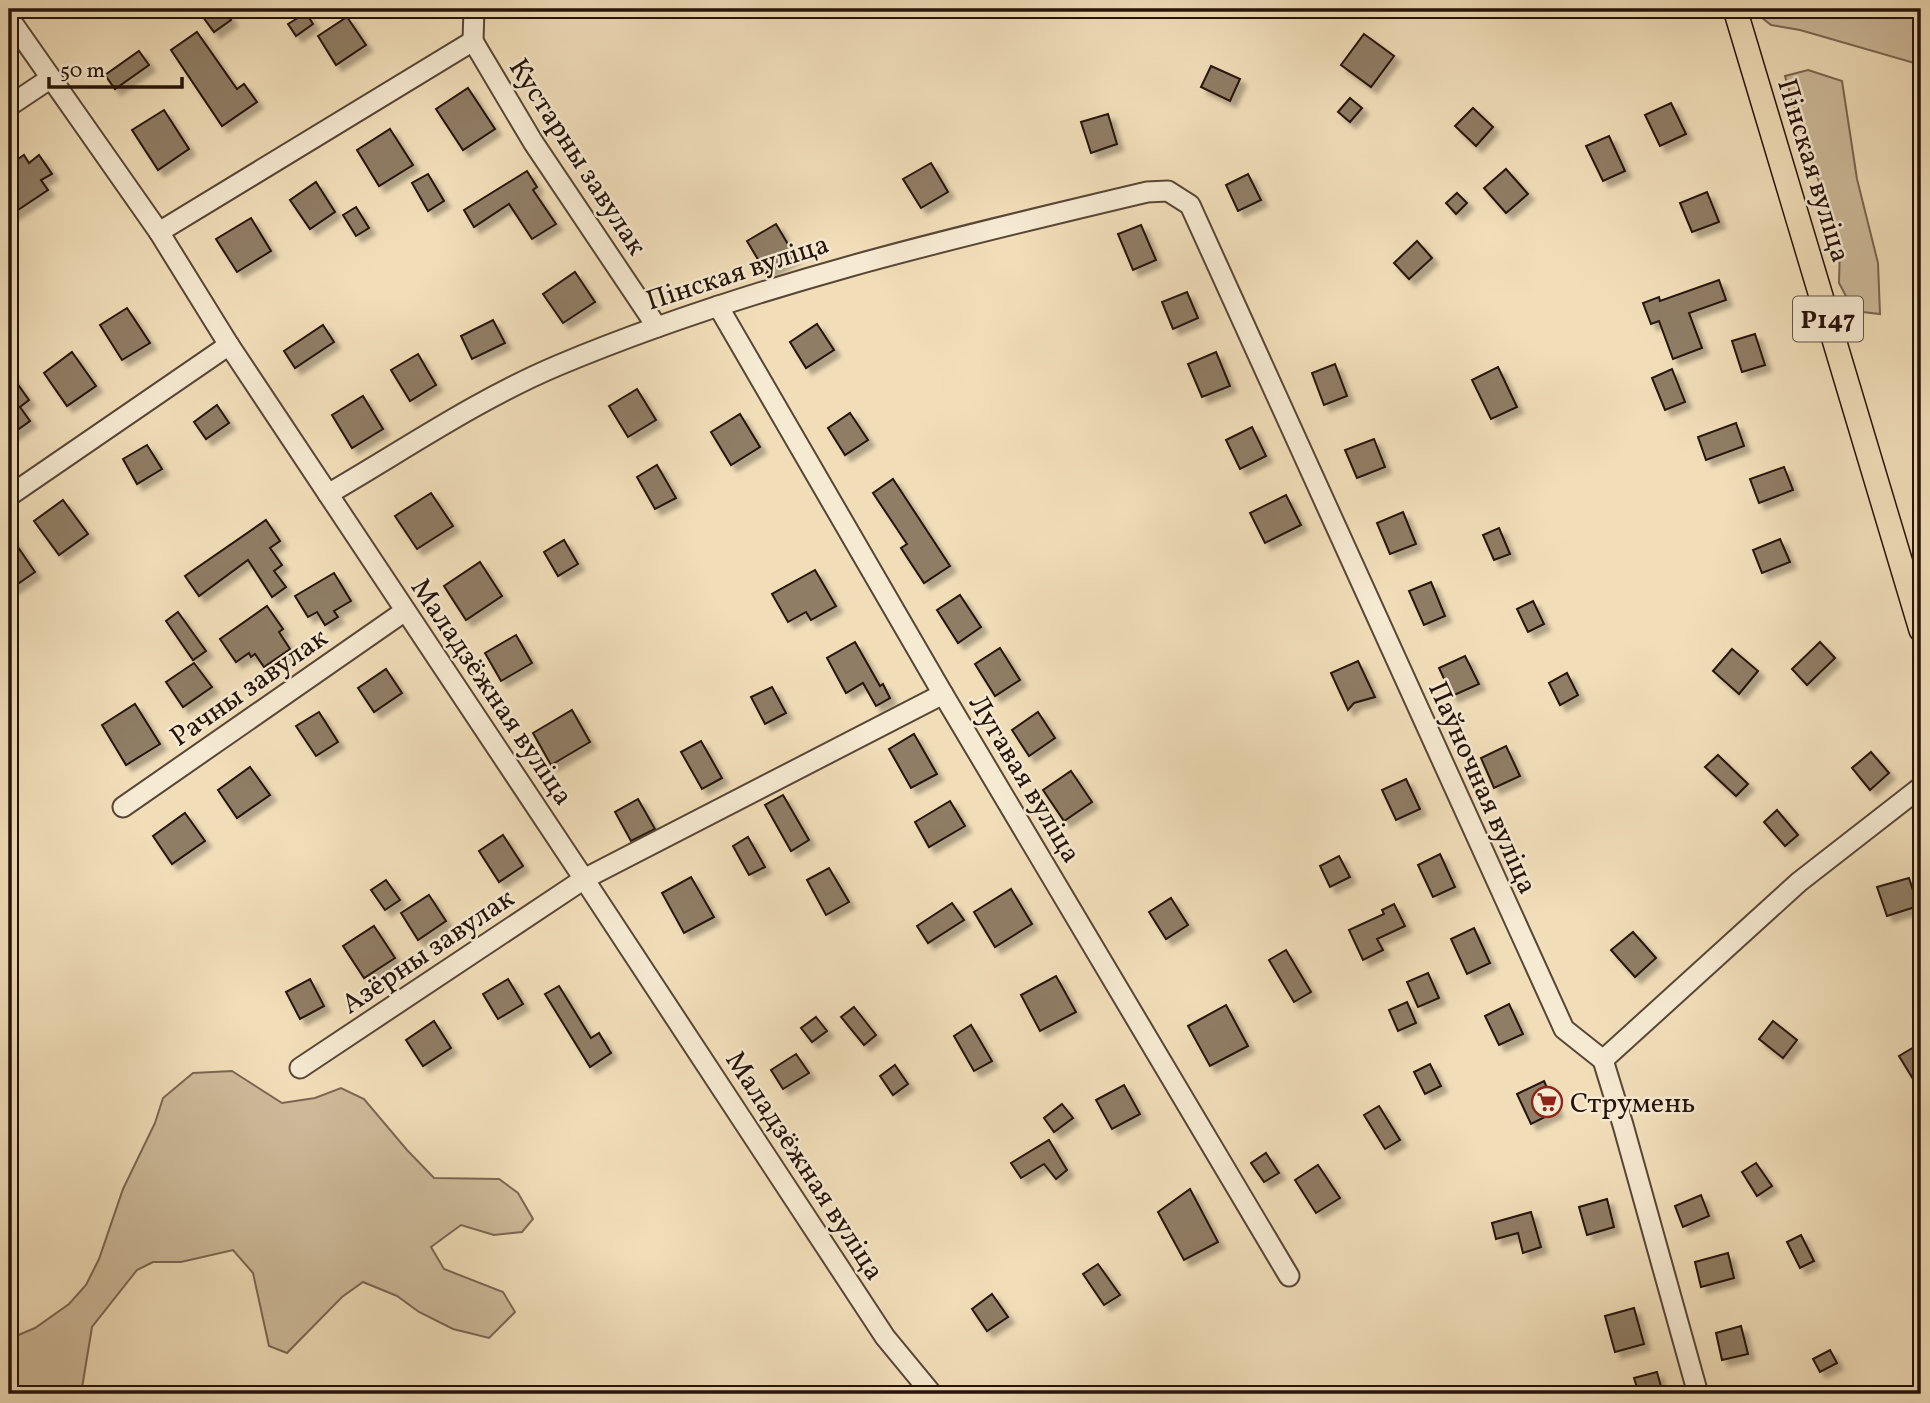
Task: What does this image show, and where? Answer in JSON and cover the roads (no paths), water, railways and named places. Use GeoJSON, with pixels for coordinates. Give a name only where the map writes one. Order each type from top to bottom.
{"type":"FeatureCollection","features":[{"type":"Feature","properties":{"kind":"main road","name":"Пінская вуліца"},"geometry":{"type":"LineString","coordinates":[[1735,9],[1921,630]]}},
{"type":"Feature","properties":{"kind":"street"},"geometry":{"type":"LineString","coordinates":[[473,41],[474,9]]}},
{"type":"Feature","properties":{"kind":"street","name":"Маладзёжная вуліца"},"geometry":{"type":"LineString","coordinates":[[9,18],[159,232],[229,345],[885,1337],[932,1394]]}},
{"type":"Feature","properties":{"kind":"street","name":"Кустарны завулак"},"geometry":{"type":"LineString","coordinates":[[159,232],[473,41],[533,142],[657,327]]}},
{"type":"Feature","properties":{"kind":"street"},"geometry":{"type":"LineString","coordinates":[[9,106],[51,78]]}},
{"type":"Feature","properties":{"kind":"street","name":"Пінская вуліца"},"geometry":{"type":"LineString","coordinates":[[328,494],[494,397],[557,366],[718,306],[922,245],[1147,192],[1168,191],[1190,205]]}},
{"type":"Feature","properties":{"kind":"street","name":"Паўночная вуліца"},"geometry":{"type":"LineString","coordinates":[[1190,205],[1564,1029],[1603,1060]]}},
{"type":"Feature","properties":{"kind":"street","name":"Лугавая вуліца"},"geometry":{"type":"LineString","coordinates":[[718,306],[943,694],[1289,1276]]}},
{"type":"Feature","properties":{"kind":"street"},"geometry":{"type":"LineString","coordinates":[[9,496],[229,345]]}},
{"type":"Feature","properties":{"kind":"street","name":"Рачны завулак"},"geometry":{"type":"LineString","coordinates":[[123,807],[405,611]]}},
{"type":"Feature","properties":{"kind":"street","name":"Азёрны завулак"},"geometry":{"type":"LineString","coordinates":[[300,1068],[584,879],[943,694]]}},
{"type":"Feature","properties":{"kind":"street"},"geometry":{"type":"LineString","coordinates":[[1698,1394],[1603,1060],[1799,882],[1921,787]]}},
{"type":"Feature","properties":{"kind":"place","name":"Струмень"},"geometry":{"type":"Point","coordinates":[1547,1102]}}]}
